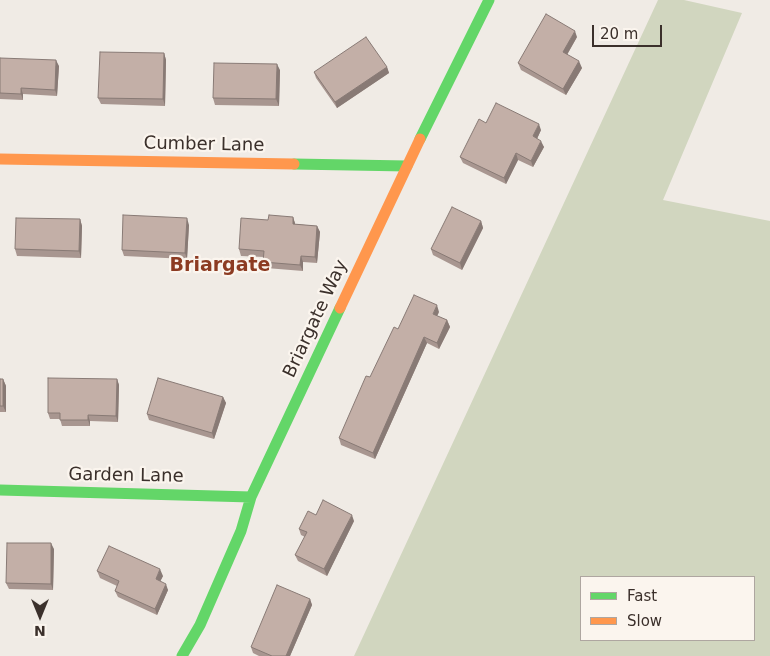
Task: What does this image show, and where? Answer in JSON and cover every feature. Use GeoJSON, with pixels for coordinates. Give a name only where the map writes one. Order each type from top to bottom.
{"type":"FeatureCollection","features":[{"type":"Feature","properties":{"kind":"street","name":"Briargate Way"},"geometry":{"type":"LineString","coordinates":[[182,656],[200,625],[238,540],[251,497],[489,0]]}},
{"type":"Feature","properties":{"kind":"street","name":"Cumber Lane"},"geometry":{"type":"LineString","coordinates":[[0,158],[408,166]]}},
{"type":"Feature","properties":{"kind":"street","name":"Garden Lane"},"geometry":{"type":"LineString","coordinates":[[0,490],[251,497]]}},
{"type":"Feature","properties":{"kind":"green space"},"geometry":{"type":"Polygon","coordinates":[[[658,0],[684,0],[742,13],[663,200],[770,221],[770,656],[354,656],[658,0]]]}},
{"type":"Feature","properties":{"kind":"building"},"geometry":{"type":"Polygon","coordinates":[[[546,14],[575,31],[563,52],[579,61],[563,89],[518,63],[546,14]]]}},
{"type":"Feature","properties":{"kind":"building"},"geometry":{"type":"Polygon","coordinates":[[[366,37],[387,67],[335,102],[314,72],[366,37]]]}},
{"type":"Feature","properties":{"kind":"building"},"geometry":{"type":"Polygon","coordinates":[[[100,52],[164,53],[163,99],[98,98],[100,52]]]}},
{"type":"Feature","properties":{"kind":"building"},"geometry":{"type":"Polygon","coordinates":[[[0,58],[56,60],[55,90],[21,88],[21,94],[0,93],[0,58]]]}},
{"type":"Feature","properties":{"kind":"building"},"geometry":{"type":"Polygon","coordinates":[[[214,63],[277,64],[276,99],[213,98],[214,63]]]}},
{"type":"Feature","properties":{"kind":"building"},"geometry":{"type":"Polygon","coordinates":[[[496,103],[539,124],[533,136],[541,141],[531,161],[516,153],[504,178],[460,157],[479,119],[486,123],[496,103]]]}},
{"type":"Feature","properties":{"kind":"building"},"geometry":{"type":"Polygon","coordinates":[[[452,207],[481,221],[460,263],[431,249],[452,207]]]}},
{"type":"Feature","properties":{"kind":"building"},"geometry":{"type":"Polygon","coordinates":[[[123,215],[187,218],[185,253],[122,250],[123,215]]]}},
{"type":"Feature","properties":{"kind":"building"},"geometry":{"type":"Polygon","coordinates":[[[269,215],[293,217],[293,224],[317,226],[315,257],[301,256],[300,265],[263,262],[264,251],[239,249],[241,218],[268,220],[269,215]]]}},
{"type":"Feature","properties":{"kind":"building"},"geometry":{"type":"Polygon","coordinates":[[[16,218],[80,219],[79,251],[15,249],[16,218]]]}},
{"type":"Feature","properties":{"kind":"building"},"geometry":{"type":"Polygon","coordinates":[[[414,295],[437,305],[433,314],[447,320],[437,343],[424,337],[373,453],[339,438],[366,376],[370,377],[394,327],[398,329],[414,295]]]}},
{"type":"Feature","properties":{"kind":"building"},"geometry":{"type":"Polygon","coordinates":[[[48,378],[117,379],[116,416],[88,415],[88,420],[60,420],[60,413],[48,413],[48,378]]]}},
{"type":"Feature","properties":{"kind":"building"},"geometry":{"type":"Polygon","coordinates":[[[158,378],[223,397],[212,433],[147,414],[158,378]]]}},
{"type":"Feature","properties":{"kind":"building"},"geometry":{"type":"Polygon","coordinates":[[[0,379],[3,379],[3,406],[0,406],[0,379]]]}},
{"type":"Feature","properties":{"kind":"building"},"geometry":{"type":"Polygon","coordinates":[[[323,500],[352,515],[324,569],[295,555],[307,532],[299,529],[308,511],[316,515],[323,500]]]}},
{"type":"Feature","properties":{"kind":"building"},"geometry":{"type":"Polygon","coordinates":[[[7,543],[51,543],[51,584],[6,583],[7,543]]]}},
{"type":"Feature","properties":{"kind":"building"},"geometry":{"type":"Polygon","coordinates":[[[109,546],[160,569],[156,579],[166,584],[155,609],[115,591],[119,581],[97,571],[109,546]]]}},
{"type":"Feature","properties":{"kind":"building"},"geometry":{"type":"Polygon","coordinates":[[[277,585],[310,599],[286,656],[272,656],[251,647],[277,585]]]}},
{"type":"Feature","properties":{"kind":"traffic: fast"},"geometry":{"type":"LineString","coordinates":[[420,139],[489,0]]}},
{"type":"Feature","properties":{"kind":"traffic: fast"},"geometry":{"type":"LineString","coordinates":[[294,164],[407,166]]}},
{"type":"Feature","properties":{"kind":"traffic: fast"},"geometry":{"type":"LineString","coordinates":[[182,656],[200,625],[241,531],[251,497],[340,308]]}},
{"type":"Feature","properties":{"kind":"traffic: fast"},"geometry":{"type":"LineString","coordinates":[[0,490],[251,497]]}},
{"type":"Feature","properties":{"kind":"traffic: slow"},"geometry":{"type":"LineString","coordinates":[[340,308],[420,139]]}},
{"type":"Feature","properties":{"kind":"traffic: slow"},"geometry":{"type":"LineString","coordinates":[[0,159],[294,164]]}},
{"type":"Feature","properties":{"kind":"district","name":"Briargate"},"geometry":{"type":"Point","coordinates":[220,266]}}]}
